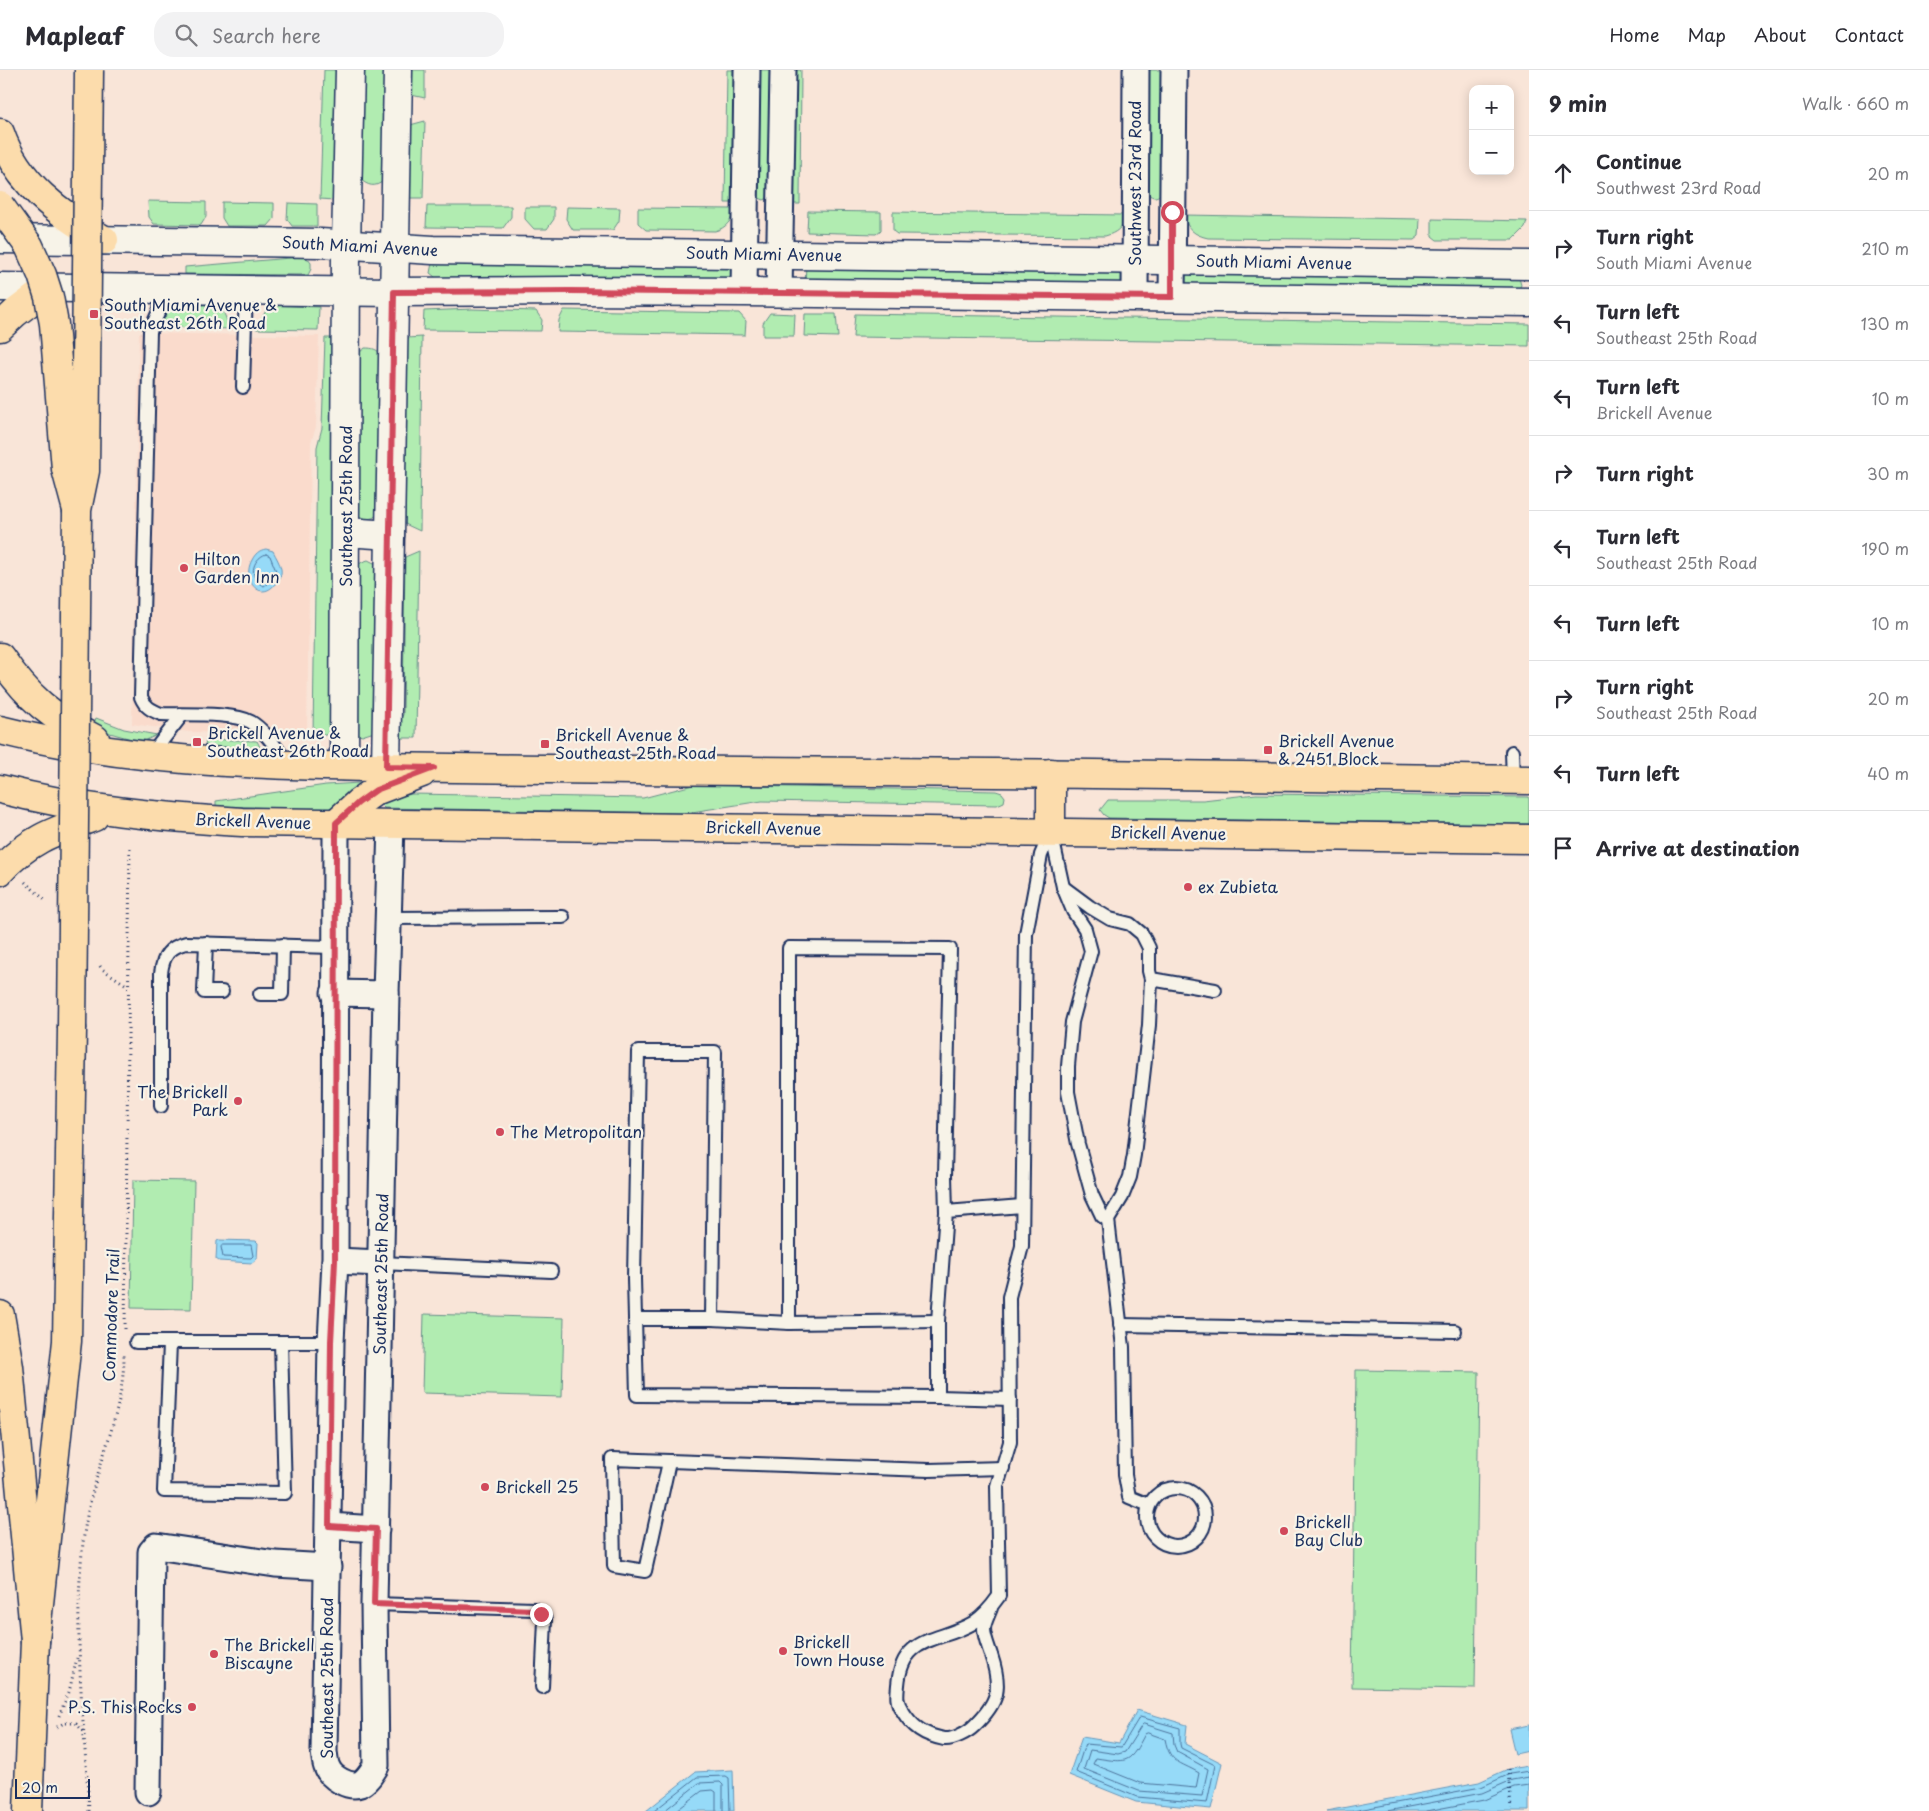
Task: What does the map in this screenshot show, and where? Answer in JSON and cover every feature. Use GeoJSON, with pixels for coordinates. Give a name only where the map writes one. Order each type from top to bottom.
{"type":"FeatureCollection","features":[{"type":"Feature","properties":{"kind":"main road"},"geometry":{"type":"LineString","coordinates":[[28,1811],[35,1641],[68,1324],[77,510],[85,472],[86,444],[89,70]]}},
{"type":"Feature","properties":{"kind":"main road","name":"Southeast 25th Road"},"geometry":{"type":"LineString","coordinates":[[344,766],[346,245],[350,70]]}},
{"type":"Feature","properties":{"kind":"main road"},"geometry":{"type":"LineString","coordinates":[[386,767],[398,70]]}},
{"type":"Feature","properties":{"kind":"main road"},"geometry":{"type":"LineString","coordinates":[[0,133],[11,160],[44,199],[72,222],[104,240]]}},
{"type":"Feature","properties":{"kind":"main road"},"geometry":{"type":"LineString","coordinates":[[0,206],[29,246],[42,275],[49,297],[54,324],[66,469],[77,510]]}},
{"type":"Feature","properties":{"kind":"main road","name":"South Miami Avenue"},"geometry":{"type":"LineString","coordinates":[[0,239],[264,242],[433,250],[1529,265]]}},
{"type":"Feature","properties":{"kind":"main road"},"geometry":{"type":"LineString","coordinates":[[0,287],[394,292],[744,292],[1529,302]]}},
{"type":"Feature","properties":{"kind":"main road"},"geometry":{"type":"LineString","coordinates":[[0,327],[7,319],[48,288]]}},
{"type":"Feature","properties":{"kind":"main road"},"geometry":{"type":"LineString","coordinates":[[346,532],[390,535]]}},
{"type":"Feature","properties":{"kind":"main road"},"geometry":{"type":"LineString","coordinates":[[0,657],[15,678],[47,711],[67,725],[136,755]]}},
{"type":"Feature","properties":{"kind":"main road"},"geometry":{"type":"LineString","coordinates":[[0,730],[65,745],[136,755],[290,765],[1521,780]]}},
{"type":"Feature","properties":{"kind":"main road"},"geometry":{"type":"LineString","coordinates":[[336,823],[376,790],[434,768]]}},
{"type":"Feature","properties":{"kind":"main road"},"geometry":{"type":"LineString","coordinates":[[1051,773],[1051,832]]}},
{"type":"Feature","properties":{"kind":"main road","name":"Brickell Avenue"},"geometry":{"type":"LineString","coordinates":[[0,789],[49,801],[110,811],[178,818],[391,824],[1529,839]]}},
{"type":"Feature","properties":{"kind":"main road"},"geometry":{"type":"LineString","coordinates":[[0,871],[22,849],[36,840],[110,811]]}},
{"type":"Feature","properties":{"kind":"main road"},"geometry":{"type":"LineString","coordinates":[[0,1315],[9,1367],[35,1641]]}},
{"type":"Feature","properties":{"kind":"street"},"geometry":{"type":"LineString","coordinates":[[744,292],[747,70]]}},
{"type":"Feature","properties":{"kind":"street"},"geometry":{"type":"LineString","coordinates":[[779,293],[783,70]]}},
{"type":"Feature","properties":{"kind":"street","name":"Southwest 23rd Road"},"geometry":{"type":"LineString","coordinates":[[1134,297],[1136,70]]}},
{"type":"Feature","properties":{"kind":"street"},"geometry":{"type":"LineString","coordinates":[[1172,297],[1174,70]]}},
{"type":"Feature","properties":{"kind":"street","name":"Southeast 25th Road"},"geometry":{"type":"LineString","coordinates":[[336,823],[334,947],[335,1261],[331,1342],[324,1752],[326,1766],[330,1773],[350,1785],[360,1784],[376,1766],[374,1604],[391,824]]}},
{"type":"Feature","properties":{"kind":"street"},"geometry":{"type":"LineString","coordinates":[[334,993],[386,994]]}},
{"type":"Feature","properties":{"kind":"street"},"geometry":{"type":"LineString","coordinates":[[335,1261],[381,1263]]}},
{"type":"Feature","properties":{"kind":"street"},"geometry":{"type":"LineString","coordinates":[[329,1526],[376,1529]]}},
{"type":"Feature","properties":{"kind":"street"},"geometry":{"type":"LineString","coordinates":[[148,1792],[151,1552],[156,1546],[275,1564],[328,1567]]}},
{"type":"Feature","properties":{"kind":"lane"},"geometry":{"type":"LineString","coordinates":[[169,290],[150,330],[141,697],[144,705],[152,711],[161,714],[237,718],[250,722],[259,728],[290,765]]}},
{"type":"Feature","properties":{"kind":"lane"},"geometry":{"type":"LineString","coordinates":[[244,387],[246,290]]}},
{"type":"Feature","properties":{"kind":"lane"},"geometry":{"type":"LineString","coordinates":[[136,755],[182,715]]}},
{"type":"Feature","properties":{"kind":"lane"},"geometry":{"type":"LineString","coordinates":[[1512,752],[1521,780]]}},
{"type":"Feature","properties":{"kind":"lane"},"geometry":{"type":"LineString","coordinates":[[1051,832],[1063,887],[1073,911],[1085,929],[1091,951],[1072,1022],[1068,1092],[1078,1144],[1092,1195],[1102,1216],[1108,1220]]}},
{"type":"Feature","properties":{"kind":"lane"},"geometry":{"type":"LineString","coordinates":[[991,1608],[973,1622],[946,1635],[924,1641],[908,1653],[899,1678],[897,1703],[911,1724],[930,1736],[948,1739],[970,1730],[986,1714],[997,1696],[996,1669],[984,1629],[991,1608],[999,1596],[997,1486],[1010,1442],[1010,1298],[1022,1246],[1026,934],[1041,855],[1051,832]]}},
{"type":"Feature","properties":{"kind":"lane"},"geometry":{"type":"LineString","coordinates":[[1063,887],[1090,907],[1110,918],[1130,924],[1142,934],[1149,948],[1148,971],[1151,979],[1149,1025],[1134,1155],[1127,1184],[1108,1220],[1123,1347],[1125,1475],[1129,1497],[1149,1504]]}},
{"type":"Feature","properties":{"kind":"lane"},"geometry":{"type":"LineString","coordinates":[[388,918],[563,917]]}},
{"type":"Feature","properties":{"kind":"lane"},"geometry":{"type":"LineString","coordinates":[[161,1106],[162,965],[165,955],[171,948],[186,943],[334,947]]}},
{"type":"Feature","properties":{"kind":"lane"},"geometry":{"type":"LineString","coordinates":[[206,943],[204,992],[222,992]]}},
{"type":"Feature","properties":{"kind":"lane"},"geometry":{"type":"LineString","coordinates":[[260,994],[282,994],[283,945]]}},
{"type":"Feature","properties":{"kind":"lane"},"geometry":{"type":"LineString","coordinates":[[789,1323],[789,948],[950,949],[945,1176],[946,1212],[938,1321],[938,1397]]}},
{"type":"Feature","properties":{"kind":"lane"},"geometry":{"type":"LineString","coordinates":[[1151,979],[1215,990]]}},
{"type":"Feature","properties":{"kind":"lane"},"geometry":{"type":"LineString","coordinates":[[712,1319],[715,1052],[638,1052],[634,1280],[637,1395],[1010,1399]]}},
{"type":"Feature","properties":{"kind":"lane"},"geometry":{"type":"LineString","coordinates":[[946,1212],[1022,1206]]}},
{"type":"Feature","properties":{"kind":"lane"},"geometry":{"type":"LineString","coordinates":[[381,1263],[551,1271]]}},
{"type":"Feature","properties":{"kind":"lane"},"geometry":{"type":"LineString","coordinates":[[635,1319],[712,1319],[789,1323],[938,1321]]}},
{"type":"Feature","properties":{"kind":"lane"},"geometry":{"type":"LineString","coordinates":[[1120,1325],[1455,1331]]}},
{"type":"Feature","properties":{"kind":"lane"},"geometry":{"type":"LineString","coordinates":[[128,1342],[331,1342]]}},
{"type":"Feature","properties":{"kind":"lane"},"geometry":{"type":"LineString","coordinates":[[170,1343],[164,1491],[285,1493],[281,1342]]}},
{"type":"Feature","properties":{"kind":"lane"},"geometry":{"type":"LineString","coordinates":[[669,1462],[644,1571],[614,1566],[612,1459],[929,1470],[1002,1468]]}},
{"type":"Feature","properties":{"kind":"lane"},"geometry":{"type":"LineString","coordinates":[[1181,1488],[1190,1491],[1203,1504],[1205,1522],[1196,1538],[1188,1544],[1179,1546],[1168,1545],[1152,1533],[1148,1524],[1149,1504],[1163,1490],[1181,1488]]}},
{"type":"Feature","properties":{"kind":"lane"},"geometry":{"type":"LineString","coordinates":[[374,1604],[534,1610],[541,1614],[545,1620],[542,1687]]}},
{"type":"Feature","properties":{"kind":"path","name":"Commodore Trail"},"geometry":{"type":"LineString","coordinates":[[89,1811],[78,1654],[79,1594],[84,1534],[94,1485],[119,1406],[128,1342],[130,844]]}},
{"type":"Feature","properties":{"kind":"path"},"geometry":{"type":"LineString","coordinates":[[55,1729],[64,1722],[76,1723],[84,1732]]}},
{"type":"Feature","properties":{"kind":"path"},"geometry":{"type":"LineString","coordinates":[[1508,1769],[1511,1809]]}},
{"type":"Feature","properties":{"kind":"shaded area"},"geometry":{"type":"Polygon","coordinates":[[[139,333],[319,336],[316,427],[311,442],[307,735],[189,732],[132,724],[139,333]]]}},
{"type":"Feature","properties":{"kind":"green space"},"geometry":{"type":"Polygon","coordinates":[[[324,70],[337,70],[334,200],[320,199],[324,70]]]}},
{"type":"Feature","properties":{"kind":"green space"},"geometry":{"type":"Polygon","coordinates":[[[360,70],[388,70],[383,181],[374,185],[369,185],[360,179],[360,70]]]}},
{"type":"Feature","properties":{"kind":"green space"},"geometry":{"type":"Polygon","coordinates":[[[411,70],[425,70],[425,98],[411,95],[411,70]]]}},
{"type":"Feature","properties":{"kind":"green space"},"geometry":{"type":"Polygon","coordinates":[[[727,70],[736,70],[734,203],[725,203],[727,70]]]}},
{"type":"Feature","properties":{"kind":"green space"},"geometry":{"type":"Polygon","coordinates":[[[756,70],[774,70],[770,197],[764,200],[759,198],[754,191],[756,70]]]}},
{"type":"Feature","properties":{"kind":"green space"},"geometry":{"type":"Polygon","coordinates":[[[794,70],[801,70],[800,204],[792,204],[794,70]]]}},
{"type":"Feature","properties":{"kind":"green space"},"geometry":{"type":"Polygon","coordinates":[[[1146,70],[1164,70],[1161,194],[1154,197],[1148,194],[1146,70]]]}},
{"type":"Feature","properties":{"kind":"green space"},"geometry":{"type":"Polygon","coordinates":[[[425,121],[423,198],[409,198],[410,125],[425,121]]]}},
{"type":"Feature","properties":{"kind":"green space"},"geometry":{"type":"Polygon","coordinates":[[[148,201],[206,202],[206,217],[201,225],[154,224],[149,217],[148,201]]]}},
{"type":"Feature","properties":{"kind":"green space"},"geometry":{"type":"Polygon","coordinates":[[[222,202],[274,203],[274,219],[268,226],[227,226],[222,218],[222,202]]]}},
{"type":"Feature","properties":{"kind":"green space"},"geometry":{"type":"Polygon","coordinates":[[[288,203],[317,204],[317,226],[292,226],[287,219],[288,203]]]}},
{"type":"Feature","properties":{"kind":"green space"},"geometry":{"type":"Polygon","coordinates":[[[427,206],[511,206],[511,217],[503,228],[426,227],[427,206]]]}},
{"type":"Feature","properties":{"kind":"green space"},"geometry":{"type":"Polygon","coordinates":[[[525,207],[554,207],[554,219],[547,229],[534,229],[525,219],[525,207]]]}},
{"type":"Feature","properties":{"kind":"green space"},"geometry":{"type":"Polygon","coordinates":[[[567,207],[620,208],[619,221],[613,230],[573,230],[566,219],[567,207]]]}},
{"type":"Feature","properties":{"kind":"green space"},"geometry":{"type":"Polygon","coordinates":[[[638,208],[734,209],[728,223],[715,231],[646,230],[638,223],[638,208]]]}},
{"type":"Feature","properties":{"kind":"green space"},"geometry":{"type":"Polygon","coordinates":[[[808,211],[881,212],[881,230],[876,234],[807,232],[808,211]]]}},
{"type":"Feature","properties":{"kind":"green space"},"geometry":{"type":"Polygon","coordinates":[[[893,212],[1124,215],[1124,220],[1119,229],[1105,236],[897,234],[893,231],[893,212]]]}},
{"type":"Feature","properties":{"kind":"green space"},"geometry":{"type":"Polygon","coordinates":[[[1184,215],[1420,219],[1419,236],[1414,240],[1208,238],[1192,231],[1184,215]]]}},
{"type":"Feature","properties":{"kind":"green space"},"geometry":{"type":"Polygon","coordinates":[[[1432,219],[1527,221],[1525,228],[1513,240],[1437,240],[1432,236],[1432,219]]]}},
{"type":"Feature","properties":{"kind":"green space"},"geometry":{"type":"Polygon","coordinates":[[[302,257],[308,259],[311,263],[308,275],[185,274],[185,267],[302,257]]]}},
{"type":"Feature","properties":{"kind":"green space"},"geometry":{"type":"Polygon","coordinates":[[[732,261],[737,279],[439,280],[430,273],[432,263],[732,261]]]}},
{"type":"Feature","properties":{"kind":"green space"},"geometry":{"type":"Polygon","coordinates":[[[806,263],[1127,272],[1124,288],[805,286],[806,263]]]}},
{"type":"Feature","properties":{"kind":"green space"},"geometry":{"type":"Polygon","coordinates":[[[1179,271],[1519,278],[1521,285],[1517,292],[1184,290],[1179,271]]]}},
{"type":"Feature","properties":{"kind":"green space"},"geometry":{"type":"Polygon","coordinates":[[[171,305],[220,305],[231,329],[160,327],[171,305]]]}},
{"type":"Feature","properties":{"kind":"green space"},"geometry":{"type":"Polygon","coordinates":[[[269,305],[319,307],[318,330],[256,329],[269,305]]]}},
{"type":"Feature","properties":{"kind":"green space"},"geometry":{"type":"Polygon","coordinates":[[[472,309],[536,311],[542,320],[541,331],[423,330],[424,311],[472,309]]]}},
{"type":"Feature","properties":{"kind":"green space"},"geometry":{"type":"Polygon","coordinates":[[[564,310],[739,313],[746,321],[745,335],[558,332],[559,320],[564,310]]]}},
{"type":"Feature","properties":{"kind":"green space"},"geometry":{"type":"Polygon","coordinates":[[[770,313],[795,314],[794,336],[763,336],[763,323],[770,313]]]}},
{"type":"Feature","properties":{"kind":"green space"},"geometry":{"type":"Polygon","coordinates":[[[805,314],[836,314],[838,337],[804,336],[805,314]]]}},
{"type":"Feature","properties":{"kind":"green space"},"geometry":{"type":"Polygon","coordinates":[[[855,314],[1529,324],[1529,346],[853,337],[855,314]]]}},
{"type":"Feature","properties":{"kind":"green space"},"geometry":{"type":"Polygon","coordinates":[[[422,337],[420,531],[405,524],[407,338],[422,337]]]}},
{"type":"Feature","properties":{"kind":"green space"},"geometry":{"type":"Polygon","coordinates":[[[325,338],[333,338],[330,677],[337,688],[332,735],[313,735],[317,447],[322,428],[325,338]]]}},
{"type":"Feature","properties":{"kind":"green space"},"geometry":{"type":"Polygon","coordinates":[[[365,348],[375,349],[383,356],[380,512],[368,519],[355,512],[358,359],[360,352],[365,348]]]}},
{"type":"Feature","properties":{"kind":"green space"},"geometry":{"type":"Polygon","coordinates":[[[419,551],[416,738],[399,738],[396,724],[403,715],[405,557],[419,551]]]}},
{"type":"Feature","properties":{"kind":"green space"},"geometry":{"type":"Polygon","coordinates":[[[368,560],[380,566],[374,732],[362,736],[356,734],[357,566],[368,560]]]}},
{"type":"Feature","properties":{"kind":"green space"},"geometry":{"type":"Polygon","coordinates":[[[96,718],[124,729],[157,735],[142,742],[93,726],[96,718]]]}},
{"type":"Feature","properties":{"kind":"green space"},"geometry":{"type":"Polygon","coordinates":[[[206,739],[257,741],[260,747],[258,750],[205,747],[206,739]]]}},
{"type":"Feature","properties":{"kind":"green space"},"geometry":{"type":"Polygon","coordinates":[[[376,782],[343,810],[216,806],[216,801],[326,785],[376,782]]]}},
{"type":"Feature","properties":{"kind":"green space"},"geometry":{"type":"Polygon","coordinates":[[[693,785],[996,791],[1002,793],[1005,797],[1004,802],[997,805],[762,801],[685,813],[384,808],[381,805],[383,800],[412,794],[643,798],[693,785]]]}},
{"type":"Feature","properties":{"kind":"green space"},"geometry":{"type":"Polygon","coordinates":[[[1256,794],[1529,797],[1529,824],[1109,818],[1100,810],[1108,800],[1203,800],[1256,794]]]}},
{"type":"Feature","properties":{"kind":"green space"},"geometry":{"type":"Polygon","coordinates":[[[133,1180],[194,1181],[191,1309],[131,1308],[133,1180]]]}},
{"type":"Feature","properties":{"kind":"green space"},"geometry":{"type":"Polygon","coordinates":[[[424,1314],[564,1318],[562,1397],[422,1393],[424,1314]]]}},
{"type":"Feature","properties":{"kind":"green space"},"geometry":{"type":"Polygon","coordinates":[[[1356,1370],[1479,1372],[1475,1689],[1352,1687],[1356,1370]]]}},
{"type":"Feature","properties":{"kind":"water"},"geometry":{"type":"Polygon","coordinates":[[[266,549],[273,551],[280,564],[281,571],[276,583],[270,589],[264,591],[258,590],[254,586],[249,575],[249,567],[254,556],[259,551],[266,549]]]}},
{"type":"Feature","properties":{"kind":"water"},"geometry":{"type":"Polygon","coordinates":[[[217,1241],[256,1241],[258,1243],[257,1259],[252,1263],[219,1261],[216,1259],[217,1241]]]}},
{"type":"Feature","properties":{"kind":"water"},"geometry":{"type":"Polygon","coordinates":[[[1137,1710],[1187,1725],[1185,1744],[1222,1763],[1211,1809],[1136,1802],[1069,1775],[1082,1737],[1119,1743],[1137,1710]]]}},
{"type":"Feature","properties":{"kind":"water"},"geometry":{"type":"Polygon","coordinates":[[[1529,1725],[1529,1751],[1515,1754],[1509,1729],[1529,1725]]]}},
{"type":"Feature","properties":{"kind":"water"},"geometry":{"type":"Polygon","coordinates":[[[1529,1766],[1529,1811],[1326,1811],[1479,1782],[1508,1769],[1529,1766]]]}},
{"type":"Feature","properties":{"kind":"water"},"geometry":{"type":"Polygon","coordinates":[[[733,1770],[734,1811],[646,1811],[695,1772],[733,1770]]]}},
{"type":"Feature","properties":{"kind":"place","name":"South Miami Avenue & Southeast 26th Road"},"geometry":{"type":"Point","coordinates":[94,314]}},
{"type":"Feature","properties":{"kind":"place","name":"Hilton Garden Inn"},"geometry":{"type":"Point","coordinates":[184,568]}},
{"type":"Feature","properties":{"kind":"place","name":"Brickell Avenue & Southeast 26th Road"},"geometry":{"type":"Point","coordinates":[197,742]}},
{"type":"Feature","properties":{"kind":"place","name":"Brickell Avenue & Southeast 25th Road"},"geometry":{"type":"Point","coordinates":[545,744]}},
{"type":"Feature","properties":{"kind":"place","name":"Brickell Avenue & 2451 Block"},"geometry":{"type":"Point","coordinates":[1268,750]}},
{"type":"Feature","properties":{"kind":"place","name":"ex Zubieta"},"geometry":{"type":"Point","coordinates":[1188,887]}},
{"type":"Feature","properties":{"kind":"place","name":"The Brickell Park"},"geometry":{"type":"Point","coordinates":[238,1101]}},
{"type":"Feature","properties":{"kind":"place","name":"The Metropolitan"},"geometry":{"type":"Point","coordinates":[500,1132]}},
{"type":"Feature","properties":{"kind":"place","name":"Brickell 25"},"geometry":{"type":"Point","coordinates":[485,1487]}},
{"type":"Feature","properties":{"kind":"place","name":"Brickell Bay Club"},"geometry":{"type":"Point","coordinates":[1284,1531]}},
{"type":"Feature","properties":{"kind":"place","name":"Brickell Town House"},"geometry":{"type":"Point","coordinates":[783,1651]}},
{"type":"Feature","properties":{"kind":"place","name":"The Brickell Biscayne"},"geometry":{"type":"Point","coordinates":[214,1654]}},
{"type":"Feature","properties":{"kind":"place","name":"P.S. This Rocks"},"geometry":{"type":"Point","coordinates":[192,1707]}},
{"type":"Feature","properties":{"kind":"route"},"geometry":{"type":"LineString","coordinates":[[541,1614],[534,1610],[374,1604],[376,1529],[329,1526],[331,1342],[335,1261],[334,947],[336,823],[376,790],[434,768],[386,767],[394,292],[570,291],[1172,297],[1172,212]]}}]}
